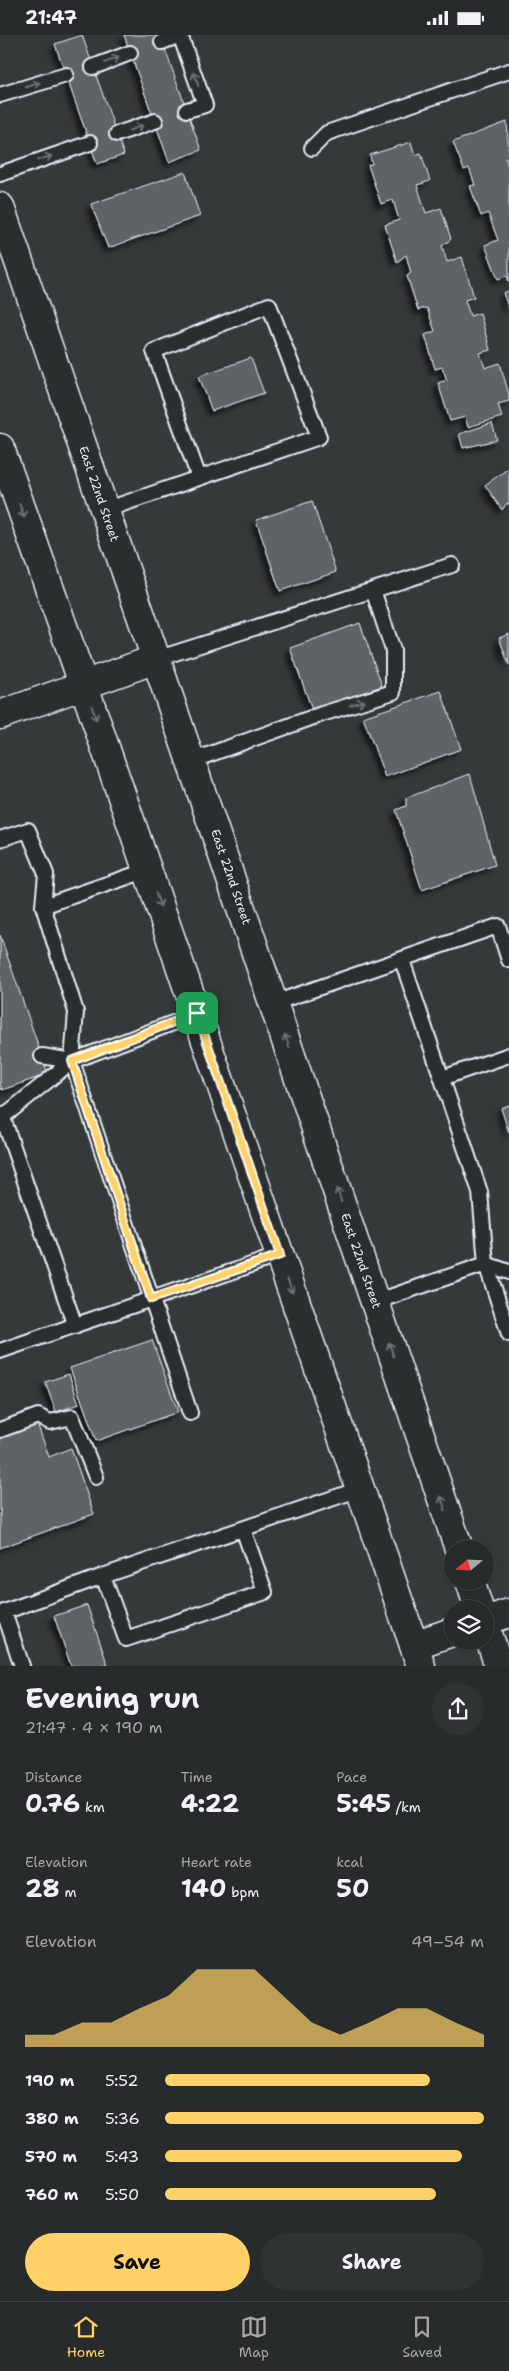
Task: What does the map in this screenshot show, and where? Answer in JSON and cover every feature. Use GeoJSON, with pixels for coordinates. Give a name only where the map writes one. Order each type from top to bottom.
{"type":"FeatureCollection","features":[{"type":"Feature","properties":{"kind":"main road","name":"East 22nd Street"},"geometry":{"type":"LineString","coordinates":[[0,207],[274,1003],[456,1540]]}},
{"type":"Feature","properties":{"kind":"main road"},"geometry":{"type":"LineString","coordinates":[[0,448],[84,685],[418,1656],[444,1638]]}},
{"type":"Feature","properties":{"kind":"main road"},"geometry":{"type":"LineString","coordinates":[[0,715],[156,659]]}},
{"type":"Feature","properties":{"kind":"main road"},"geometry":{"type":"LineString","coordinates":[[494,1618],[509,1613]]}},
{"type":"Feature","properties":{"kind":"main road"},"geometry":{"type":"LineString","coordinates":[[494,1650],[499,1666]]}},
{"type":"Feature","properties":{"kind":"lane"},"geometry":{"type":"LineString","coordinates":[[162,42],[180,35],[205,105],[186,110]]}},
{"type":"Feature","properties":{"kind":"lane"},"geometry":{"type":"LineString","coordinates":[[93,67],[130,53]]}},
{"type":"Feature","properties":{"kind":"lane"},"geometry":{"type":"LineString","coordinates":[[312,148],[327,133],[509,71]]}},
{"type":"Feature","properties":{"kind":"lane"},"geometry":{"type":"LineString","coordinates":[[0,95],[66,75]]}},
{"type":"Feature","properties":{"kind":"lane"},"geometry":{"type":"LineString","coordinates":[[117,134],[155,121]]}},
{"type":"Feature","properties":{"kind":"lane"},"geometry":{"type":"LineString","coordinates":[[0,174],[90,143]]}},
{"type":"Feature","properties":{"kind":"lane"},"geometry":{"type":"LineString","coordinates":[[105,510],[199,478],[319,437],[269,305],[154,351],[199,478]]}},
{"type":"Feature","properties":{"kind":"lane"},"geometry":{"type":"LineString","coordinates":[[156,659],[452,565]]}},
{"type":"Feature","properties":{"kind":"lane"},"geometry":{"type":"LineString","coordinates":[[191,761],[311,718],[392,692],[393,651],[372,590]]}},
{"type":"Feature","properties":{"kind":"lane"},"geometry":{"type":"LineString","coordinates":[[0,839],[28,830],[46,874],[43,905],[76,1012],[72,1061],[190,1413]]}},
{"type":"Feature","properties":{"kind":"lane"},"geometry":{"type":"LineString","coordinates":[[43,905],[148,870]]}},
{"type":"Feature","properties":{"kind":"lane"},"geometry":{"type":"LineString","coordinates":[[274,1003],[498,926],[509,960]]}},
{"type":"Feature","properties":{"kind":"lane"},"geometry":{"type":"LineString","coordinates":[[402,960],[480,1192],[486,1264],[509,1334]]}},
{"type":"Feature","properties":{"kind":"lane"},"geometry":{"type":"LineString","coordinates":[[75,1326],[1,1116],[9,1113],[72,1061],[197,1013]]}},
{"type":"Feature","properties":{"kind":"lane"},"geometry":{"type":"LineString","coordinates":[[442,1078],[509,1055]]}},
{"type":"Feature","properties":{"kind":"lane"},"geometry":{"type":"LineString","coordinates":[[42,1057],[72,1061]]}},
{"type":"Feature","properties":{"kind":"lane"},"geometry":{"type":"LineString","coordinates":[[0,1351],[280,1255]]}},
{"type":"Feature","properties":{"kind":"lane"},"geometry":{"type":"LineString","coordinates":[[375,1302],[486,1264],[509,1272]]}},
{"type":"Feature","properties":{"kind":"lane"},"geometry":{"type":"LineString","coordinates":[[0,1430],[38,1416],[50,1422],[72,1417],[96,1477]]}},
{"type":"Feature","properties":{"kind":"lane"},"geometry":{"type":"LineString","coordinates":[[22,1666],[4,1612],[102,1576],[360,1489]]}},
{"type":"Feature","properties":{"kind":"lane"},"geometry":{"type":"LineString","coordinates":[[102,1576],[126,1639],[163,1627],[265,1592],[243,1529]]}},
{"type":"Feature","properties":{"kind":"building"},"geometry":{"type":"Polygon","coordinates":[[[82,35],[124,155],[97,164],[55,44],[82,35]]]}},
{"type":"Feature","properties":{"kind":"building"},"geometry":{"type":"Polygon","coordinates":[[[124,35],[160,35],[201,150],[169,162],[124,35]]]}},
{"type":"Feature","properties":{"kind":"building"},"geometry":{"type":"Polygon","coordinates":[[[507,122],[509,157],[505,158],[509,168],[509,281],[507,276],[498,279],[485,245],[498,240],[488,213],[481,216],[470,186],[475,185],[469,168],[464,170],[453,142],[507,122]]]}},
{"type":"Feature","properties":{"kind":"building"},"geometry":{"type":"Polygon","coordinates":[[[411,142],[415,155],[421,153],[430,181],[417,185],[426,213],[441,208],[451,239],[442,246],[447,262],[462,257],[474,297],[465,300],[470,316],[480,313],[490,350],[480,353],[485,368],[500,363],[509,395],[509,401],[498,404],[502,417],[468,427],[465,417],[450,421],[438,383],[447,380],[442,367],[435,369],[425,335],[435,331],[427,308],[418,310],[407,276],[411,273],[406,255],[397,262],[385,225],[399,220],[393,200],[381,204],[368,165],[372,164],[370,155],[411,142]]]}},
{"type":"Feature","properties":{"kind":"building"},"geometry":{"type":"Polygon","coordinates":[[[185,172],[200,216],[108,248],[91,204],[185,172]]]}},
{"type":"Feature","properties":{"kind":"building"},"geometry":{"type":"Polygon","coordinates":[[[509,291],[509,309],[503,293],[509,291]]]}},
{"type":"Feature","properties":{"kind":"building"},"geometry":{"type":"Polygon","coordinates":[[[251,358],[264,393],[212,411],[199,376],[251,358]]]}},
{"type":"Feature","properties":{"kind":"building"},"geometry":{"type":"Polygon","coordinates":[[[492,423],[497,440],[463,448],[459,434],[492,423]]]}},
{"type":"Feature","properties":{"kind":"building"},"geometry":{"type":"Polygon","coordinates":[[[509,468],[509,505],[507,503],[502,510],[485,485],[509,468]]]}},
{"type":"Feature","properties":{"kind":"building"},"geometry":{"type":"Polygon","coordinates":[[[312,501],[336,572],[280,591],[256,520],[312,501]]]}},
{"type":"Feature","properties":{"kind":"building"},"geometry":{"type":"Polygon","coordinates":[[[360,623],[382,686],[312,710],[290,648],[360,623]]]}},
{"type":"Feature","properties":{"kind":"building"},"geometry":{"type":"Polygon","coordinates":[[[509,634],[509,665],[499,638],[509,634]]]}},
{"type":"Feature","properties":{"kind":"building"},"geometry":{"type":"Polygon","coordinates":[[[441,691],[461,749],[385,777],[363,717],[441,691]]]}},
{"type":"Feature","properties":{"kind":"building"},"geometry":{"type":"Polygon","coordinates":[[[470,774],[495,865],[422,890],[396,810],[406,806],[406,798],[470,774]]]}},
{"type":"Feature","properties":{"kind":"building"},"geometry":{"type":"Polygon","coordinates":[[[0,935],[48,1074],[2,1090],[0,1084],[0,935]]]}},
{"type":"Feature","properties":{"kind":"building"},"geometry":{"type":"Polygon","coordinates":[[[509,1105],[509,1133],[501,1108],[509,1105]]]}},
{"type":"Feature","properties":{"kind":"building"},"geometry":{"type":"Polygon","coordinates":[[[152,1340],[178,1412],[96,1441],[70,1368],[152,1340]]]}},
{"type":"Feature","properties":{"kind":"building"},"geometry":{"type":"Polygon","coordinates":[[[69,1374],[79,1404],[56,1412],[45,1382],[69,1374]]]}},
{"type":"Feature","properties":{"kind":"building"},"geometry":{"type":"Polygon","coordinates":[[[37,1423],[49,1457],[71,1448],[94,1514],[0,1548],[0,1436],[37,1423]]]}},
{"type":"Feature","properties":{"kind":"building"},"geometry":{"type":"Polygon","coordinates":[[[87,1605],[108,1666],[71,1666],[54,1616],[87,1605]]]}},
{"type":"Feature","properties":{"kind":"route"},"geometry":{"type":"LineString","coordinates":[[197,1013],[280,1255],[151,1299],[72,1061],[197,1013]]}}]}
